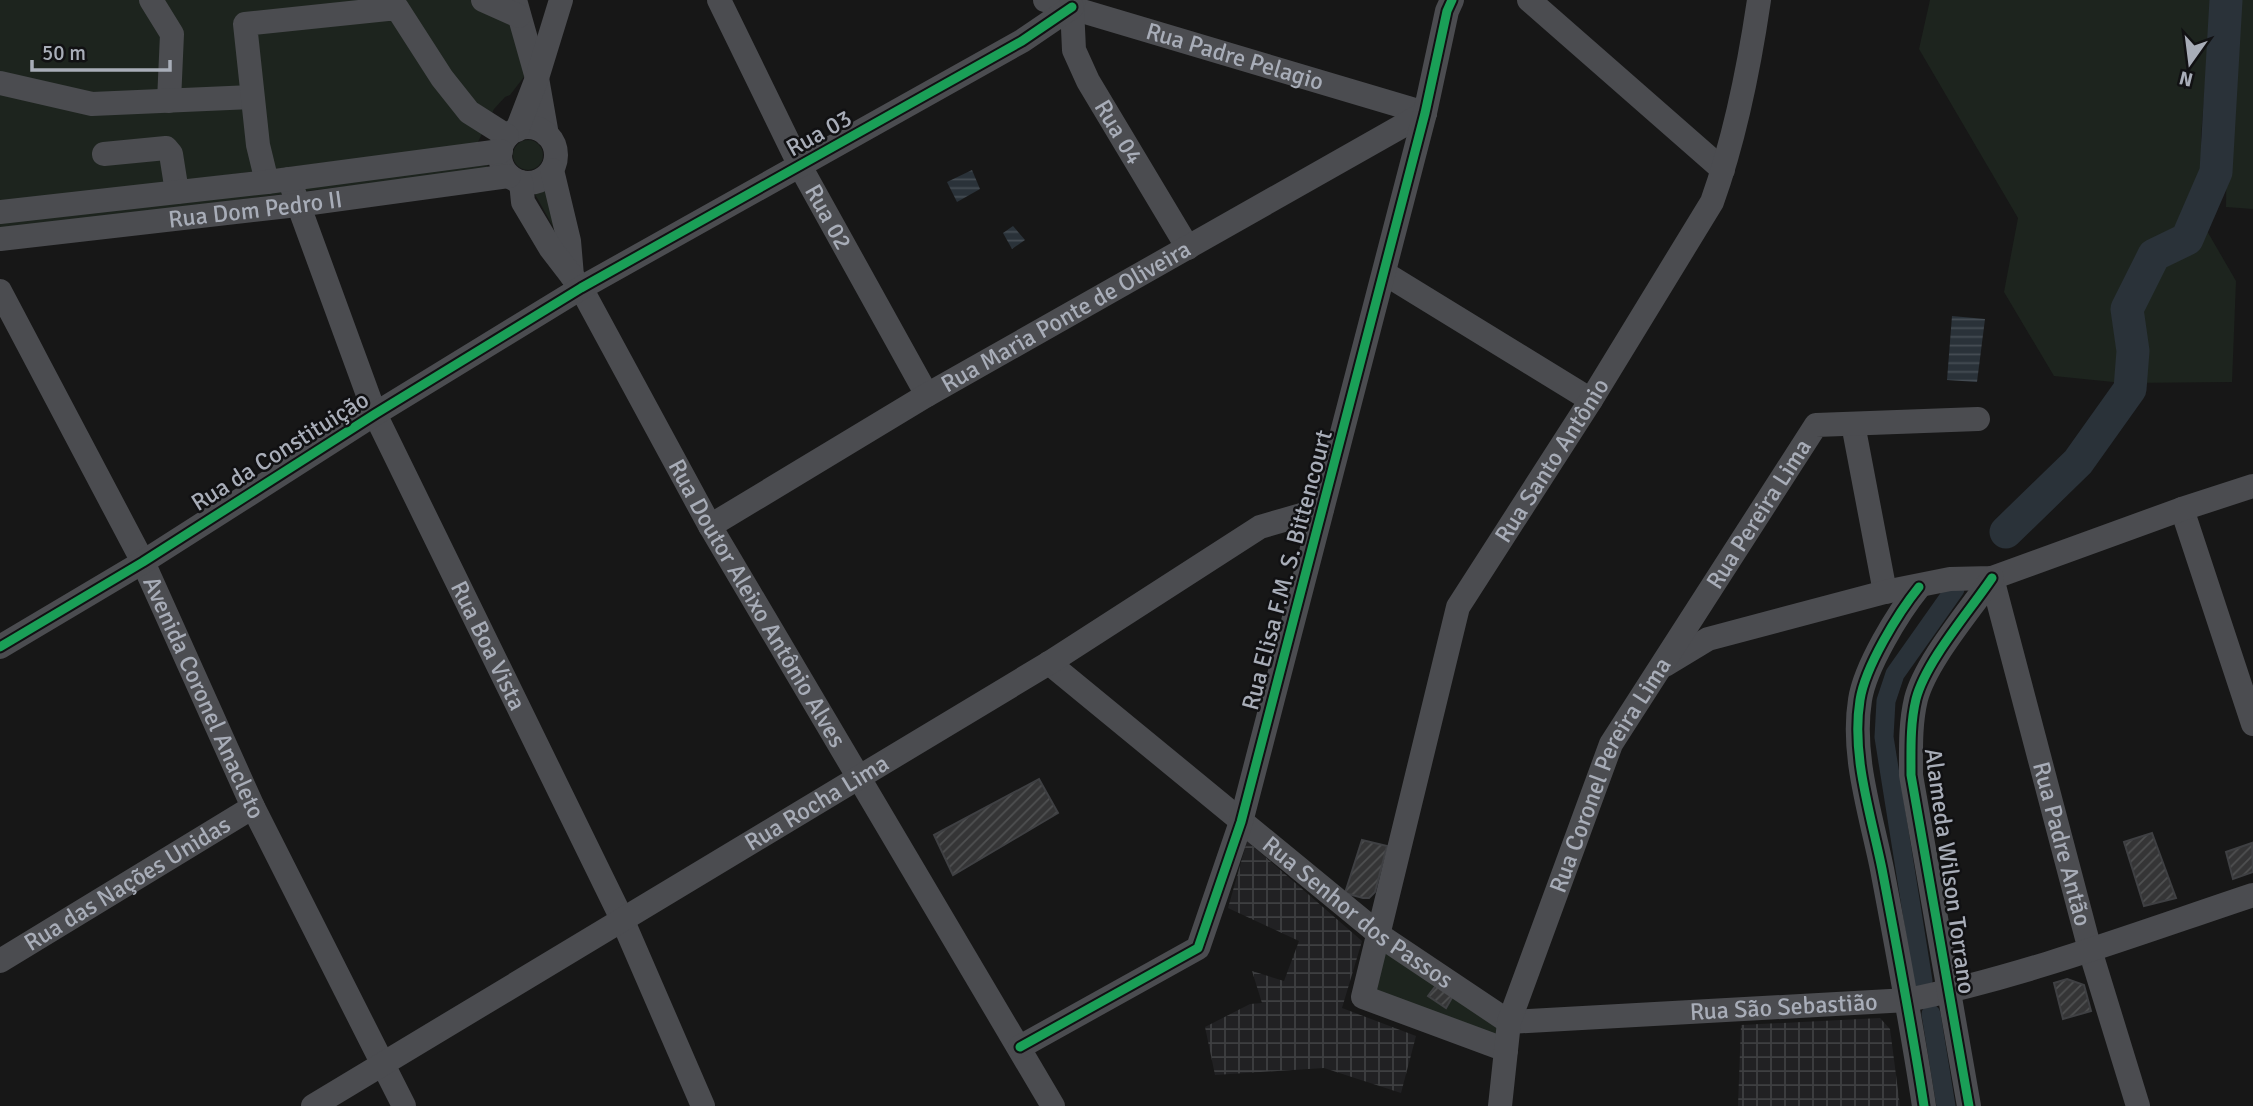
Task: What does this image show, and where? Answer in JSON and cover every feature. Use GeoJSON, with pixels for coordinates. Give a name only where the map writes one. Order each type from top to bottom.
{"type":"FeatureCollection","features":[{"type":"Feature","properties":{"kind":"street"},"geometry":{"type":"LineString","coordinates":[[151,0],[172,34],[169,101]]}},
{"type":"Feature","properties":{"kind":"street"},"geometry":{"type":"LineString","coordinates":[[483,0],[517,8],[537,78],[547,135]]}},
{"type":"Feature","properties":{"kind":"street"},"geometry":{"type":"LineString","coordinates":[[508,139],[533,128],[547,135],[556,155],[552,170],[535,182],[515,179],[501,160],[508,139],[537,78],[561,0]]}},
{"type":"Feature","properties":{"kind":"street","name":"Rua Padre Pelagio"},"geometry":{"type":"LineString","coordinates":[[1045,0],[1073,4],[1425,113]]}},
{"type":"Feature","properties":{"kind":"street","name":"Rua Elisa F.M. S. Bittencourt"},"geometry":{"type":"LineString","coordinates":[[1020,1047],[1198,948],[1241,822],[1425,113],[1447,11],[1452,0]]}},
{"type":"Feature","properties":{"kind":"street"},"geometry":{"type":"LineString","coordinates":[[1529,0],[1723,170]]}},
{"type":"Feature","properties":{"kind":"street","name":"Rua Santo Antônio"},"geometry":{"type":"LineString","coordinates":[[1506,1050],[1363,997],[1458,607],[1591,400],[1712,202],[1723,170],[1753,41],[1759,0]]}},
{"type":"Feature","properties":{"kind":"street","name":"Rua 02"},"geometry":{"type":"LineString","coordinates":[[721,1],[800,166],[926,395]]}},
{"type":"Feature","properties":{"kind":"street","name":"Rua 03"},"geometry":{"type":"LineString","coordinates":[[577,283],[800,166],[1022,41],[1073,4]]}},
{"type":"Feature","properties":{"kind":"street","name":"Rua 04"},"geometry":{"type":"LineString","coordinates":[[1073,4],[1074,50],[1088,81],[1188,248]]}},
{"type":"Feature","properties":{"kind":"street","name":"Rua Boa Vista"},"geometry":{"type":"LineString","coordinates":[[508,139],[468,111],[442,78],[397,8],[245,24],[258,145],[278,181],[297,205],[375,414],[622,919],[703,1106]]}},
{"type":"Feature","properties":{"kind":"street"},"geometry":{"type":"LineString","coordinates":[[0,83],[92,104],[252,97]]}},
{"type":"Feature","properties":{"kind":"street","name":"Rua Maria Ponte de Oliveira"},"geometry":{"type":"LineString","coordinates":[[710,526],[926,395],[1425,113]]}},
{"type":"Feature","properties":{"kind":"street","name":"Rua Dom Pedro II"},"geometry":{"type":"LineString","coordinates":[[0,212],[278,181],[508,139]]}},
{"type":"Feature","properties":{"kind":"street"},"geometry":{"type":"LineString","coordinates":[[104,154],[166,148],[171,154],[177,192]]}},
{"type":"Feature","properties":{"kind":"street","name":"Rua Doutor Aleixo Antônio Alves"},"geometry":{"type":"LineString","coordinates":[[552,170],[577,283]]}},
{"type":"Feature","properties":{"kind":"street","name":"Rua Dom Pedro II"},"geometry":{"type":"LineString","coordinates":[[0,239],[515,179]]}},
{"type":"Feature","properties":{"kind":"street","name":"Rua Doutor Aleixo Antônio Alves"},"geometry":{"type":"LineString","coordinates":[[515,179],[523,202],[551,249],[577,283],[710,526],[1053,1106]]}},
{"type":"Feature","properties":{"kind":"street"},"geometry":{"type":"LineString","coordinates":[[1384,273],[1591,400]]}},
{"type":"Feature","properties":{"kind":"street","name":"Rua da Constituição"},"geometry":{"type":"LineString","coordinates":[[0,647],[143,562],[577,283]]}},
{"type":"Feature","properties":{"kind":"street","name":"Avenida Coronel Anacleto"},"geometry":{"type":"LineString","coordinates":[[0,291],[143,562],[253,807],[404,1106]]}},
{"type":"Feature","properties":{"kind":"street","name":"Rua Pereira Lima"},"geometry":{"type":"LineString","coordinates":[[1659,669],[1816,425],[1978,419]]}},
{"type":"Feature","properties":{"kind":"street"},"geometry":{"type":"LineString","coordinates":[[1853,424],[1885,592]]}},
{"type":"Feature","properties":{"kind":"street","name":"Rua Coronel Pereira Lima"},"geometry":{"type":"LineString","coordinates":[[1500,1106],[1509,1022],[1611,744],[1659,669],[1708,639],[1885,592],[1950,579],[1992,578],[2253,486]]}},
{"type":"Feature","properties":{"kind":"street","name":"Rua Rocha Lima"},"geometry":{"type":"LineString","coordinates":[[313,1106],[1049,663],[1260,527],[1322,509]]}},
{"type":"Feature","properties":{"kind":"street"},"geometry":{"type":"LineString","coordinates":[[2182,509],[2253,724]]}},
{"type":"Feature","properties":{"kind":"street","name":"Rua Padre Antão"},"geometry":{"type":"LineString","coordinates":[[1992,578],[2090,950],[2138,1106]]}},
{"type":"Feature","properties":{"kind":"street","name":"Alameda Wilson Torrano"},"geometry":{"type":"LineString","coordinates":[[1969,1106],[1911,775],[1911,727],[1917,696],[1934,661],[1992,578]]}},
{"type":"Feature","properties":{"kind":"street"},"geometry":{"type":"LineString","coordinates":[[1919,587],[1902,608],[1872,666],[1860,697],[1857,723],[1861,766],[1908,1000],[1924,1106]]}},
{"type":"Feature","properties":{"kind":"street","name":"Rua Senhor dos Passos"},"geometry":{"type":"LineString","coordinates":[[1049,663],[1379,934],[1509,1022]]}},
{"type":"Feature","properties":{"kind":"street","name":"Rua das Nações Unidas"},"geometry":{"type":"LineString","coordinates":[[0,961],[253,807]]}},
{"type":"Feature","properties":{"kind":"street","name":"Rua São Sebastião"},"geometry":{"type":"LineString","coordinates":[[1509,1022],[1908,1000],[1947,992],[2090,950],[2253,895]]}},
{"type":"Feature","properties":{"kind":"shaded area"},"geometry":{"type":"Polygon","coordinates":[[[0,0],[508,0],[527,73],[510,95],[494,109],[477,144],[0,203],[0,0]]]}},
{"type":"Feature","properties":{"kind":"shaded area"},"geometry":{"type":"Polygon","coordinates":[[[1930,0],[2212,0],[2201,136],[2203,224],[2236,281],[2232,382],[2123,383],[2054,376],[2004,292],[2018,218],[1919,49],[1930,0]]]}},
{"type":"Feature","properties":{"kind":"shaded area"},"geometry":{"type":"Polygon","coordinates":[[[2229,0],[2253,0],[2253,209],[2226,207],[2229,0]]]}},
{"type":"Feature","properties":{"kind":"shaded area"},"geometry":{"type":"Polygon","coordinates":[[[528,140],[539,144],[543,155],[539,166],[528,170],[517,166],[513,155],[517,144],[528,140]]]}},
{"type":"Feature","properties":{"kind":"shaded area"},"geometry":{"type":"Polygon","coordinates":[[[488,165],[485,171],[305,191],[306,182],[488,165]]]}},
{"type":"Feature","properties":{"kind":"shaded area"},"geometry":{"type":"Polygon","coordinates":[[[972,170],[980,189],[957,202],[947,182],[972,170]]]}},
{"type":"Feature","properties":{"kind":"shaded area"},"geometry":{"type":"Polygon","coordinates":[[[267,182],[284,194],[0,230],[0,220],[267,182]]]}},
{"type":"Feature","properties":{"kind":"shaded area"},"geometry":{"type":"Polygon","coordinates":[[[545,185],[564,246],[532,189],[545,185]]]}},
{"type":"Feature","properties":{"kind":"shaded area"},"geometry":{"type":"Polygon","coordinates":[[[1013,226],[1025,240],[1012,249],[1003,233],[1013,226]]]}},
{"type":"Feature","properties":{"kind":"shaded area"},"geometry":{"type":"Polygon","coordinates":[[[1952,316],[1985,319],[1977,382],[1947,380],[1952,316]]]}},
{"type":"Feature","properties":{"kind":"shaded area"},"geometry":{"type":"Polygon","coordinates":[[[1247,841],[1362,941],[1342,1008],[1416,1036],[1401,1093],[1324,1068],[1215,1075],[1205,1027],[1250,1004],[1262,1003],[1252,971],[1284,981],[1299,941],[1228,908],[1247,841]]]}},
{"type":"Feature","properties":{"kind":"shaded area"},"geometry":{"type":"Polygon","coordinates":[[[1381,939],[1507,1024],[1504,1047],[1366,995],[1381,939]]]}},
{"type":"Feature","properties":{"kind":"shaded area"},"geometry":{"type":"Polygon","coordinates":[[[1880,1018],[1890,1029],[1900,1106],[1738,1106],[1741,1025],[1880,1018]]]}},
{"type":"Feature","properties":{"kind":"building"},"geometry":{"type":"Polygon","coordinates":[[[1039,779],[1058,813],[953,875],[934,835],[1039,779]]]}},
{"type":"Feature","properties":{"kind":"building"},"geometry":{"type":"Polygon","coordinates":[[[2152,833],[2176,898],[2144,906],[2124,842],[2152,833]]]}},
{"type":"Feature","properties":{"kind":"building"},"geometry":{"type":"Polygon","coordinates":[[[1362,840],[1387,846],[1375,892],[1369,898],[1345,893],[1362,840]]]}},
{"type":"Feature","properties":{"kind":"building"},"geometry":{"type":"Polygon","coordinates":[[[2252,843],[2253,872],[2233,879],[2226,852],[2252,843]]]}},
{"type":"Feature","properties":{"kind":"building"},"geometry":{"type":"Polygon","coordinates":[[[2067,979],[2084,985],[2091,1011],[2063,1019],[2054,983],[2067,979]]]}},
{"type":"Feature","properties":{"kind":"building"},"geometry":{"type":"Polygon","coordinates":[[[1437,984],[1454,994],[1446,1008],[1428,996],[1437,984]]]}},
{"type":"Feature","properties":{"kind":"waterway"},"geometry":{"type":"LineString","coordinates":[[2006,532],[2078,462],[2130,389],[2133,351],[2127,309],[2154,255],[2187,239],[2216,172],[2226,0]]}},
{"type":"Feature","properties":{"kind":"waterway"},"geometry":{"type":"LineString","coordinates":[[1923,981],[1884,737],[1886,701],[1895,674],[1955,589]]}},
{"type":"Feature","properties":{"kind":"waterway"},"geometry":{"type":"LineString","coordinates":[[1931,1014],[1946,1106]]}},
{"type":"Feature","properties":{"kind":"cycle path"},"geometry":{"type":"LineString","coordinates":[[1020,1047],[1198,948],[1241,822],[1425,113],[1447,11],[1452,0]]}},
{"type":"Feature","properties":{"kind":"cycle path"},"geometry":{"type":"LineString","coordinates":[[0,647],[143,562],[375,414],[581,288],[1022,41],[1072,7]]}},
{"type":"Feature","properties":{"kind":"cycle path"},"geometry":{"type":"LineString","coordinates":[[1969,1106],[1911,775],[1911,737],[1916,699],[1921,684],[1949,637],[1992,578]]}},
{"type":"Feature","properties":{"kind":"cycle path"},"geometry":{"type":"LineString","coordinates":[[1919,587],[1892,625],[1868,672],[1860,700],[1858,742],[1924,1106]]}}]}
